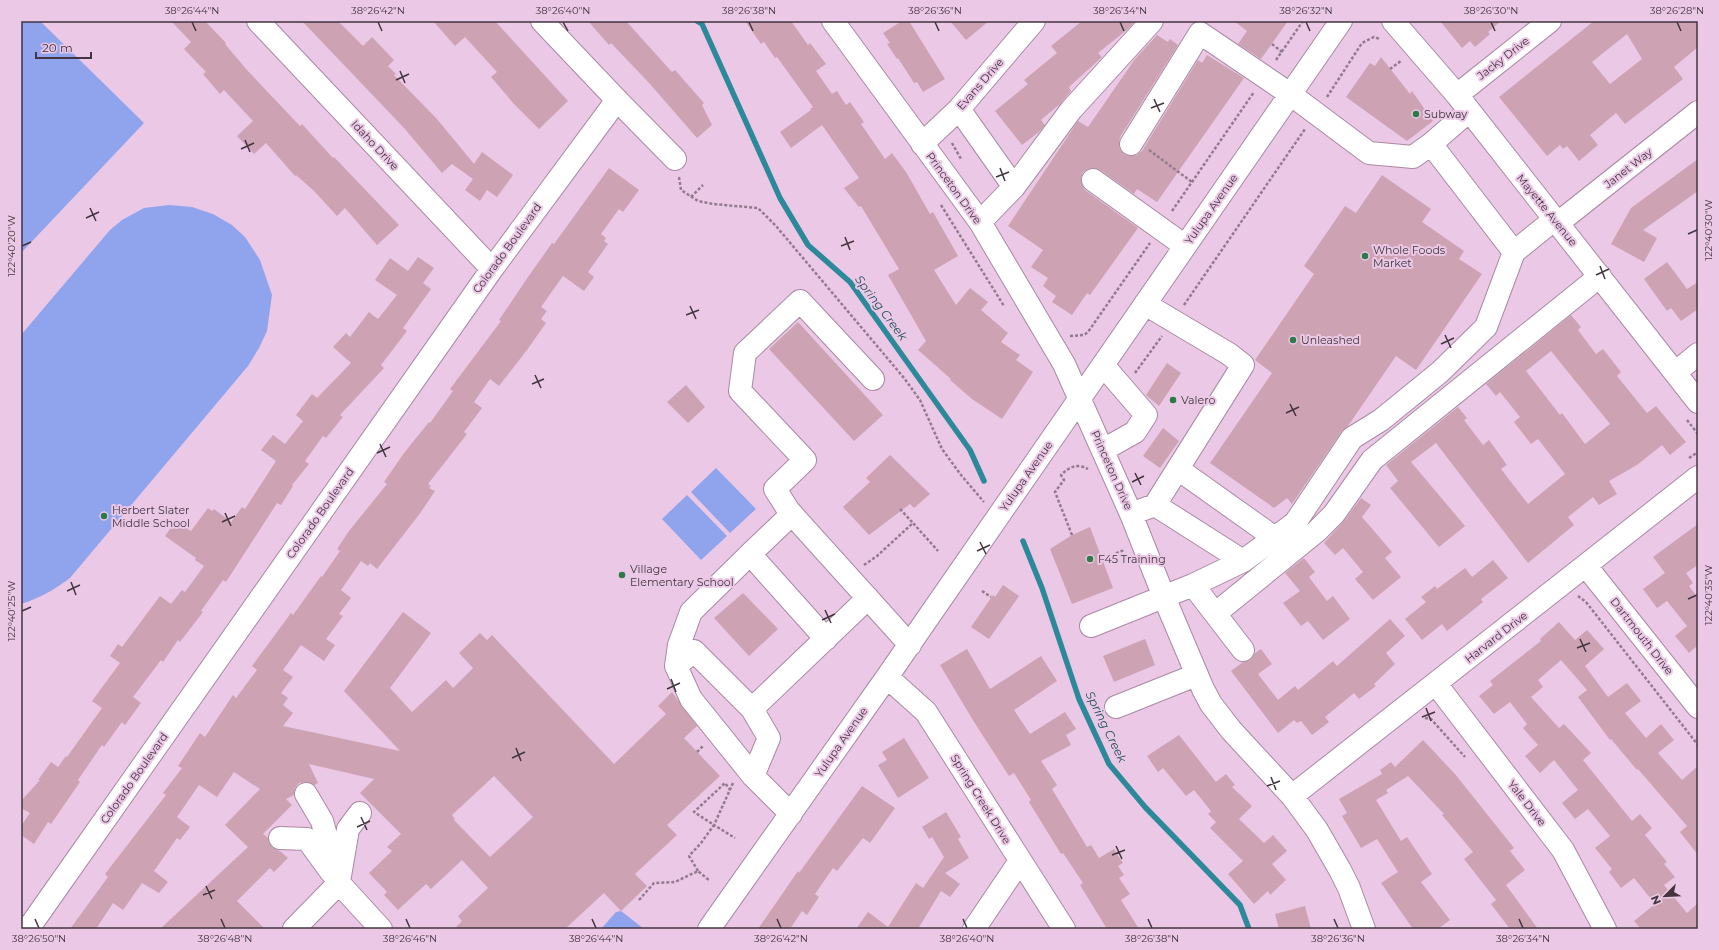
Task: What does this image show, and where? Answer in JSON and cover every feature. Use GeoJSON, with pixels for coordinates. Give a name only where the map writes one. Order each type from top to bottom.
{"type":"FeatureCollection","features":[{"type":"Feature","properties":{"kind":"street","name":"Idaho Drive"},"geometry":{"type":"LineString","coordinates":[[258,21],[492,269]]}},
{"type":"Feature","properties":{"kind":"street"},"geometry":{"type":"LineString","coordinates":[[542,21],[675,159]]}},
{"type":"Feature","properties":{"kind":"street","name":"Princeton Drive"},"geometry":{"type":"LineString","coordinates":[[833,21],[980,222],[1064,364],[1131,514],[1196,674],[1211,704],[1231,730],[1292,796],[1317,830],[1340,870],[1356,904],[1364,929]]}},
{"type":"Feature","properties":{"kind":"street","name":"Evans Drive"},"geometry":{"type":"LineString","coordinates":[[922,144],[959,110],[1034,21]]}},
{"type":"Feature","properties":{"kind":"street"},"geometry":{"type":"LineString","coordinates":[[980,222],[1014,187],[1071,110],[1152,21]]}},
{"type":"Feature","properties":{"kind":"street","name":"Yulupa Avenue"},"geometry":{"type":"LineString","coordinates":[[709,929],[910,644],[1340,21]]}},
{"type":"Feature","properties":{"kind":"street","name":"Mayette Avenue"},"geometry":{"type":"LineString","coordinates":[[1393,21],[1463,103],[1676,372],[1698,402]]}},
{"type":"Feature","properties":{"kind":"street","name":"Jacky Drive"},"geometry":{"type":"LineString","coordinates":[[1194,27],[1290,94],[1369,153],[1413,157],[1431,144],[1463,103],[1550,21]]}},
{"type":"Feature","properties":{"kind":"street"},"geometry":{"type":"LineString","coordinates":[[1133,142],[1194,27]]}},
{"type":"Feature","properties":{"kind":"street","name":"Colorado Boulevard"},"geometry":{"type":"LineString","coordinates":[[28,929],[492,269],[617,100]]}},
{"type":"Feature","properties":{"kind":"street"},"geometry":{"type":"LineString","coordinates":[[959,110],[1014,187]]}},
{"type":"Feature","properties":{"kind":"street","name":"Janet Way"},"geometry":{"type":"LineString","coordinates":[[1514,252],[1557,221],[1698,112]]}},
{"type":"Feature","properties":{"kind":"street"},"geometry":{"type":"LineString","coordinates":[[1091,626],[1193,585],[1243,561],[1295,523],[1352,438],[1381,420],[1440,372],[1486,327],[1514,252],[1431,144]]}},
{"type":"Feature","properties":{"kind":"street"},"geometry":{"type":"LineString","coordinates":[[1093,180],[1185,246]]}},
{"type":"Feature","properties":{"kind":"street"},"geometry":{"type":"LineString","coordinates":[[1216,613],[1317,532],[1334,514],[1372,460],[1600,276]]}},
{"type":"Feature","properties":{"kind":"street"},"geometry":{"type":"LineString","coordinates":[[873,379],[800,301],[745,353],[740,391],[805,460],[775,489],[792,514],[910,644]]}},
{"type":"Feature","properties":{"kind":"street"},"geometry":{"type":"LineString","coordinates":[[1131,514],[1155,505],[1243,365],[1229,354],[1145,304]]}},
{"type":"Feature","properties":{"kind":"street"},"geometry":{"type":"LineString","coordinates":[[1676,372],[1698,354]]}},
{"type":"Feature","properties":{"kind":"street"},"geometry":{"type":"LineString","coordinates":[[1103,365],[1146,415],[1135,432],[1103,450]]}},
{"type":"Feature","properties":{"kind":"street"},"geometry":{"type":"LineString","coordinates":[[1178,469],[1275,538]]}},
{"type":"Feature","properties":{"kind":"street","name":"Harvard Drive"},"geometry":{"type":"LineString","coordinates":[[1292,796],[1586,566],[1691,470]]}},
{"type":"Feature","properties":{"kind":"street"},"geometry":{"type":"LineString","coordinates":[[1155,505],[1243,561]]}},
{"type":"Feature","properties":{"kind":"street"},"geometry":{"type":"LineString","coordinates":[[791,814],[743,779],[691,699],[676,666],[679,645],[691,612],[792,514]]}},
{"type":"Feature","properties":{"kind":"street"},"geometry":{"type":"LineString","coordinates":[[750,554],[826,638]]}},
{"type":"Feature","properties":{"kind":"street","name":"Dartmouth Drive"},"geometry":{"type":"LineString","coordinates":[[1586,566],[1698,707]]}},
{"type":"Feature","properties":{"kind":"street"},"geometry":{"type":"LineString","coordinates":[[1193,585],[1243,650]]}},
{"type":"Feature","properties":{"kind":"street"},"geometry":{"type":"LineString","coordinates":[[752,710],[868,598]]}},
{"type":"Feature","properties":{"kind":"street"},"geometry":{"type":"LineString","coordinates":[[676,666],[694,651],[752,710],[769,738],[743,779]]}},
{"type":"Feature","properties":{"kind":"street"},"geometry":{"type":"LineString","coordinates":[[1116,708],[1196,674]]}},
{"type":"Feature","properties":{"kind":"street","name":"Spring Creek Drive"},"geometry":{"type":"LineString","coordinates":[[887,677],[926,712],[1064,929]]}},
{"type":"Feature","properties":{"kind":"street","name":"Yale Drive"},"geometry":{"type":"LineString","coordinates":[[1436,684],[1564,850],[1605,929]]}},
{"type":"Feature","properties":{"kind":"street"},"geometry":{"type":"LineString","coordinates":[[306,794],[322,821],[339,883]]}},
{"type":"Feature","properties":{"kind":"street"},"geometry":{"type":"LineString","coordinates":[[294,929],[339,883],[348,829],[360,813]]}},
{"type":"Feature","properties":{"kind":"street"},"geometry":{"type":"LineString","coordinates":[[280,838],[307,839],[339,883],[382,929]]}},
{"type":"Feature","properties":{"kind":"street"},"geometry":{"type":"LineString","coordinates":[[974,929],[1020,862]]}},
{"type":"Feature","properties":{"kind":"path"},"geometry":{"type":"LineString","coordinates":[[1068,335],[1076,336],[1088,332],[1303,21]]}},
{"type":"Feature","properties":{"kind":"path"},"geometry":{"type":"LineString","coordinates":[[1272,44],[1282,52]]}},
{"type":"Feature","properties":{"kind":"path"},"geometry":{"type":"LineString","coordinates":[[1390,69],[1402,60]]}},
{"type":"Feature","properties":{"kind":"path"},"geometry":{"type":"LineString","coordinates":[[950,139],[964,165]]}},
{"type":"Feature","properties":{"kind":"path"},"geometry":{"type":"LineString","coordinates":[[1133,142],[1192,182]]}},
{"type":"Feature","properties":{"kind":"path"},"geometry":{"type":"LineString","coordinates":[[691,197],[703,185]]}},
{"type":"Feature","properties":{"kind":"path"},"geometry":{"type":"LineString","coordinates":[[940,203],[1005,307]]}},
{"type":"Feature","properties":{"kind":"path"},"geometry":{"type":"LineString","coordinates":[[1691,470],[1698,452]]}},
{"type":"Feature","properties":{"kind":"path"},"geometry":{"type":"LineString","coordinates":[[1072,534],[1055,492],[1064,480],[1061,475],[1068,468],[1077,465],[1091,470]]}},
{"type":"Feature","properties":{"kind":"path"},"geometry":{"type":"LineString","coordinates":[[900,509],[938,551]]}},
{"type":"Feature","properties":{"kind":"path"},"geometry":{"type":"LineString","coordinates":[[868,562],[877,556],[913,524]]}},
{"type":"Feature","properties":{"kind":"path"},"geometry":{"type":"LineString","coordinates":[[1121,543],[1126,557]]}},
{"type":"Feature","properties":{"kind":"path"},"geometry":{"type":"LineString","coordinates":[[1102,559],[1124,550]]}},
{"type":"Feature","properties":{"kind":"path"},"geometry":{"type":"LineString","coordinates":[[982,591],[991,598]]}},
{"type":"Feature","properties":{"kind":"path"},"geometry":{"type":"LineString","coordinates":[[1573,596],[1578,596],[1586,602],[1698,745]]}},
{"type":"Feature","properties":{"kind":"path"},"geometry":{"type":"LineString","coordinates":[[1422,717],[1431,719],[1469,762]]}},
{"type":"Feature","properties":{"kind":"path"},"geometry":{"type":"LineString","coordinates":[[710,881],[698,871],[689,856],[714,825],[730,790],[743,779]]}},
{"type":"Feature","properties":{"kind":"path"},"geometry":{"type":"LineString","coordinates":[[730,790],[725,782],[694,812],[735,838]]}},
{"type":"Feature","properties":{"kind":"path"},"geometry":{"type":"LineString","coordinates":[[639,900],[654,883],[675,882],[698,871]]}},
{"type":"Feature","properties":{"kind":"shaded area"},"geometry":{"type":"Polygon","coordinates":[[[21,21],[40,21],[144,123],[21,253],[21,21]]]}},
{"type":"Feature","properties":{"kind":"shaded area"},"geometry":{"type":"Polygon","coordinates":[[[169,205],[192,207],[213,214],[232,225],[245,237],[260,260],[272,295],[267,331],[248,366],[70,578],[47,593],[21,604],[21,335],[110,230],[122,220],[144,208],[169,205]]]}},
{"type":"Feature","properties":{"kind":"shaded area"},"geometry":{"type":"Polygon","coordinates":[[[716,468],[756,509],[730,533],[691,492],[716,468]]]}},
{"type":"Feature","properties":{"kind":"shaded area"},"geometry":{"type":"Polygon","coordinates":[[[687,495],[727,536],[701,560],[662,519],[687,495]]]}},
{"type":"Feature","properties":{"kind":"shaded area"},"geometry":{"type":"Polygon","coordinates":[[[621,911],[644,929],[601,929],[616,912],[621,911]]]}},
{"type":"Feature","properties":{"kind":"building"},"geometry":{"type":"Polygon","coordinates":[[[171,21],[205,21],[226,43],[225,44],[247,70],[300,126],[302,124],[399,225],[377,245],[345,208],[337,216],[314,191],[296,175],[295,176],[266,143],[254,154],[237,136],[253,121],[224,90],[220,94],[203,74],[206,72],[184,49],[191,42],[171,21]]]}},
{"type":"Feature","properties":{"kind":"building"},"geometry":{"type":"Polygon","coordinates":[[[302,21],[338,21],[363,46],[372,37],[394,60],[388,66],[396,74],[394,75],[437,119],[474,164],[482,152],[513,175],[497,197],[487,190],[480,201],[465,190],[473,179],[452,164],[442,173],[404,128],[302,21]]]}},
{"type":"Feature","properties":{"kind":"building"},"geometry":{"type":"Polygon","coordinates":[[[433,21],[495,21],[568,101],[539,129],[514,104],[491,77],[497,72],[465,37],[455,46],[433,21]]]}},
{"type":"Feature","properties":{"kind":"building"},"geometry":{"type":"Polygon","coordinates":[[[588,21],[626,21],[672,72],[675,70],[704,103],[702,105],[712,125],[697,138],[650,84],[611,43],[609,45],[588,21]]]}},
{"type":"Feature","properties":{"kind":"building"},"geometry":{"type":"Polygon","coordinates":[[[745,21],[791,21],[808,45],[810,43],[826,64],[816,71],[832,94],[837,91],[846,105],[850,102],[864,122],[861,124],[885,159],[892,153],[906,172],[930,214],[933,212],[958,256],[934,270],[956,305],[970,288],[988,302],[981,310],[1008,333],[1001,342],[1020,355],[1016,360],[1033,372],[1002,419],[972,399],[918,350],[926,341],[888,275],[899,269],[861,206],[859,207],[844,188],[859,178],[822,125],[791,148],[780,132],[813,107],[777,57],[775,58],[764,42],[761,44],[745,21]]]}},
{"type":"Feature","properties":{"kind":"building"},"geometry":{"type":"Polygon","coordinates":[[[902,21],[909,21],[945,79],[923,92],[917,82],[914,83],[898,58],[897,59],[887,44],[890,43],[883,33],[902,21]]]}},
{"type":"Feature","properties":{"kind":"building"},"geometry":{"type":"Polygon","coordinates":[[[950,21],[989,21],[966,40],[950,21]]]}},
{"type":"Feature","properties":{"kind":"building"},"geometry":{"type":"Polygon","coordinates":[[[1082,21],[1135,21],[1128,29],[1098,53],[1102,57],[1069,87],[1071,91],[1060,104],[1041,120],[1045,125],[1039,132],[1022,145],[995,111],[1028,84],[1024,80],[1057,53],[1051,46],[1082,21]]]}},
{"type":"Feature","properties":{"kind":"building"},"geometry":{"type":"Polygon","coordinates":[[[1234,21],[1288,21],[1261,59],[1238,44],[1247,31],[1234,21]]]}},
{"type":"Feature","properties":{"kind":"building"},"geometry":{"type":"Polygon","coordinates":[[[1440,21],[1501,21],[1488,32],[1490,34],[1475,47],[1470,41],[1462,48],[1440,21]]]}},
{"type":"Feature","properties":{"kind":"building"},"geometry":{"type":"Polygon","coordinates":[[[1594,21],[1698,21],[1698,47],[1674,67],[1683,79],[1625,124],[1616,113],[1590,135],[1598,145],[1579,161],[1567,146],[1563,149],[1560,145],[1547,156],[1499,97],[1594,21]],[[1627,34],[1592,62],[1610,84],[1642,59],[1627,34]]]}},
{"type":"Feature","properties":{"kind":"building"},"geometry":{"type":"Polygon","coordinates":[[[1157,35],[1168,42],[1170,39],[1178,45],[1120,137],[1120,150],[1125,155],[1137,155],[1142,151],[1198,60],[1202,63],[1207,55],[1244,78],[1157,202],[1137,189],[1134,194],[1100,170],[1094,168],[1083,172],[1081,179],[1085,190],[1138,228],[1090,295],[1087,293],[1072,315],[1052,302],[1056,296],[1043,286],[1048,278],[1031,267],[1043,250],[1008,226],[1078,121],[1088,127],[1135,59],[1157,35]]]}},
{"type":"Feature","properties":{"kind":"building"},"geometry":{"type":"Polygon","coordinates":[[[1381,57],[1410,94],[1412,91],[1433,121],[1407,141],[1346,97],[1370,63],[1375,66],[1381,57]]]}},
{"type":"Feature","properties":{"kind":"building"},"geometry":{"type":"Polygon","coordinates":[[[1698,159],[1698,191],[1643,230],[1657,238],[1644,262],[1611,244],[1631,208],[1698,159]]]}},
{"type":"Feature","properties":{"kind":"building"},"geometry":{"type":"Polygon","coordinates":[[[609,168],[639,190],[623,212],[619,209],[601,234],[606,238],[604,241],[608,244],[588,272],[594,277],[584,291],[563,276],[541,307],[547,311],[541,319],[546,323],[527,350],[499,386],[490,379],[474,402],[482,408],[464,432],[467,434],[428,484],[431,486],[429,488],[435,491],[421,512],[377,569],[370,563],[368,566],[361,561],[341,590],[351,598],[339,614],[343,616],[326,639],[335,645],[324,661],[301,645],[283,670],[293,677],[281,693],[288,698],[283,705],[293,713],[283,726],[400,751],[344,691],[403,612],[431,633],[390,688],[412,712],[446,680],[453,688],[473,668],[459,653],[480,633],[487,640],[492,635],[614,764],[666,714],[658,706],[672,692],[697,726],[684,738],[720,776],[667,825],[677,835],[635,874],[647,886],[621,911],[604,893],[565,929],[454,929],[462,921],[458,916],[488,888],[462,860],[431,889],[426,884],[398,910],[384,895],[387,892],[369,873],[392,851],[387,847],[401,834],[360,793],[374,779],[309,764],[318,783],[314,785],[306,782],[299,783],[295,788],[294,795],[286,799],[292,805],[263,834],[268,838],[269,843],[273,848],[280,851],[288,858],[274,872],[270,868],[237,901],[265,929],[160,929],[248,847],[225,825],[260,789],[234,772],[217,797],[199,785],[177,817],[190,827],[180,840],[177,838],[154,871],[168,882],[159,893],[142,883],[123,910],[113,903],[96,929],[70,929],[108,877],[105,874],[166,795],[163,793],[182,768],[178,766],[200,733],[205,737],[233,695],[236,698],[257,670],[252,666],[291,613],[293,615],[321,576],[322,577],[340,551],[337,549],[349,531],[387,484],[384,482],[404,453],[429,422],[430,423],[453,391],[450,389],[501,321],[499,320],[552,243],[554,244],[609,168]],[[494,776],[452,815],[455,819],[454,820],[490,857],[533,817],[494,776]]]}},
{"type":"Feature","properties":{"kind":"building"},"geometry":{"type":"Polygon","coordinates":[[[1382,175],[1431,209],[1422,222],[1464,251],[1459,259],[1482,274],[1416,370],[1396,356],[1292,504],[1287,498],[1274,508],[1210,463],[1272,373],[1255,360],[1314,274],[1304,266],[1345,206],[1356,213],[1382,175]]]}},
{"type":"Feature","properties":{"kind":"building"},"geometry":{"type":"Polygon","coordinates":[[[418,257],[434,268],[423,283],[431,289],[403,328],[407,331],[381,365],[384,368],[340,415],[343,417],[326,438],[323,436],[305,461],[309,464],[292,485],[293,486],[281,505],[277,503],[226,582],[223,580],[201,611],[203,612],[180,642],[178,640],[163,662],[161,660],[133,697],[141,703],[125,725],[122,722],[104,747],[102,745],[78,780],[80,782],[51,824],[48,822],[34,844],[21,835],[21,826],[30,813],[21,808],[21,801],[40,780],[38,780],[51,762],[58,767],[66,756],[67,757],[102,708],[92,701],[120,663],[110,656],[118,644],[122,647],[160,596],[171,604],[182,590],[185,592],[204,566],[195,560],[196,558],[165,536],[176,521],[191,531],[208,508],[212,511],[214,509],[231,522],[242,507],[245,509],[276,461],[261,450],[273,435],[285,444],[303,421],[296,415],[312,394],[317,398],[351,363],[333,347],[346,333],[350,337],[369,312],[378,319],[397,295],[375,280],[390,258],[408,271],[418,257]]]}},
{"type":"Feature","properties":{"kind":"building"},"geometry":{"type":"Polygon","coordinates":[[[1667,262],[1687,289],[1698,282],[1698,309],[1681,321],[1671,308],[1667,311],[1644,279],[1667,262]]]}},
{"type":"Feature","properties":{"kind":"building"},"geometry":{"type":"Polygon","coordinates":[[[1571,315],[1581,327],[1578,330],[1596,354],[1603,349],[1621,372],[1617,376],[1647,413],[1656,406],[1686,442],[1670,455],[1662,445],[1637,465],[1609,481],[1617,494],[1599,505],[1593,497],[1568,517],[1574,525],[1528,563],[1436,443],[1411,462],[1465,526],[1439,547],[1390,488],[1398,481],[1386,465],[1458,407],[1467,418],[1464,420],[1483,445],[1489,440],[1507,465],[1501,469],[1528,504],[1565,474],[1538,439],[1531,444],[1514,422],[1520,417],[1500,392],[1496,396],[1486,384],[1571,315]],[[1551,351],[1526,371],[1560,415],[1562,413],[1585,444],[1610,424],[1551,351]]]}},
{"type":"Feature","properties":{"kind":"building"},"geometry":{"type":"Polygon","coordinates":[[[798,322],[883,415],[854,441],[769,349],[798,322]]]}},
{"type":"Feature","properties":{"kind":"building"},"geometry":{"type":"Polygon","coordinates":[[[1167,363],[1181,373],[1159,406],[1146,395],[1167,363]]]}},
{"type":"Feature","properties":{"kind":"building"},"geometry":{"type":"Polygon","coordinates":[[[686,385],[705,407],[688,423],[667,402],[686,385]]]}},
{"type":"Feature","properties":{"kind":"building"},"geometry":{"type":"Polygon","coordinates":[[[1163,428],[1179,441],[1160,468],[1143,456],[1163,428]]]}},
{"type":"Feature","properties":{"kind":"building"},"geometry":{"type":"Polygon","coordinates":[[[890,455],[930,494],[914,508],[910,504],[869,535],[843,507],[870,482],[866,478],[890,455]]]}},
{"type":"Feature","properties":{"kind":"building"},"geometry":{"type":"Polygon","coordinates":[[[1361,498],[1371,505],[1362,517],[1392,552],[1385,558],[1401,577],[1373,600],[1355,579],[1363,572],[1343,548],[1335,555],[1324,543],[1344,521],[1361,498]]]}},
{"type":"Feature","properties":{"kind":"building"},"geometry":{"type":"Polygon","coordinates":[[[1698,524],[1698,565],[1686,573],[1693,583],[1689,586],[1698,598],[1698,645],[1689,653],[1675,636],[1687,626],[1667,601],[1657,608],[1643,589],[1665,573],[1653,557],[1698,524]]]}},
{"type":"Feature","properties":{"kind":"building"},"geometry":{"type":"Polygon","coordinates":[[[1090,527],[1113,588],[1072,604],[1050,549],[1072,535],[1090,527]]]}},
{"type":"Feature","properties":{"kind":"building"},"geometry":{"type":"Polygon","coordinates":[[[1304,558],[1315,572],[1309,577],[1327,601],[1333,596],[1350,619],[1323,640],[1308,621],[1301,626],[1283,603],[1300,591],[1285,573],[1304,558]]]}},
{"type":"Feature","properties":{"kind":"building"},"geometry":{"type":"Polygon","coordinates":[[[1493,560],[1508,578],[1481,599],[1483,602],[1447,631],[1442,624],[1422,640],[1405,619],[1426,602],[1421,597],[1435,586],[1437,589],[1465,568],[1472,577],[1493,560]]]}},
{"type":"Feature","properties":{"kind":"building"},"geometry":{"type":"Polygon","coordinates":[[[1003,585],[1019,596],[989,639],[971,627],[993,595],[995,597],[1003,585]]]}},
{"type":"Feature","properties":{"kind":"building"},"geometry":{"type":"Polygon","coordinates":[[[743,593],[778,629],[749,656],[714,618],[743,593]]]}},
{"type":"Feature","properties":{"kind":"building"},"geometry":{"type":"Polygon","coordinates":[[[1390,619],[1405,636],[1386,653],[1395,664],[1374,684],[1376,686],[1359,699],[1354,693],[1325,717],[1329,722],[1312,735],[1301,721],[1297,723],[1294,720],[1278,733],[1231,671],[1243,662],[1250,660],[1255,653],[1261,649],[1272,664],[1258,674],[1278,700],[1295,686],[1298,690],[1333,661],[1337,666],[1390,619]]]}},
{"type":"Feature","properties":{"kind":"building"},"geometry":{"type":"Polygon","coordinates":[[[1559,622],[1575,640],[1587,630],[1604,649],[1585,666],[1608,697],[1627,683],[1641,701],[1625,713],[1646,738],[1661,724],[1674,740],[1658,753],[1682,780],[1698,766],[1698,855],[1680,832],[1687,826],[1638,769],[1637,770],[1611,739],[1610,740],[1578,697],[1587,690],[1561,660],[1538,680],[1543,687],[1531,697],[1559,728],[1564,724],[1591,753],[1583,760],[1632,821],[1640,814],[1652,828],[1645,835],[1667,862],[1664,864],[1675,877],[1664,885],[1687,913],[1698,903],[1698,929],[1641,929],[1634,921],[1655,904],[1634,878],[1621,888],[1609,872],[1612,869],[1595,848],[1610,836],[1588,809],[1575,819],[1562,803],[1578,790],[1554,760],[1540,773],[1525,756],[1538,745],[1523,728],[1527,724],[1510,702],[1494,714],[1479,696],[1493,685],[1490,681],[1541,641],[1540,639],[1559,622]]]}},
{"type":"Feature","properties":{"kind":"building"},"geometry":{"type":"Polygon","coordinates":[[[1145,639],[1155,665],[1114,682],[1103,656],[1145,639]]]}},
{"type":"Feature","properties":{"kind":"building"},"geometry":{"type":"Polygon","coordinates":[[[967,649],[990,689],[1041,656],[1057,681],[1014,710],[1030,734],[1065,712],[1076,729],[1066,735],[1071,745],[1041,761],[1057,785],[1052,789],[1087,847],[1091,845],[1099,858],[1114,849],[1123,863],[1118,866],[1124,875],[1119,878],[1130,894],[1121,900],[1139,929],[1107,929],[1080,885],[1083,883],[1063,853],[1061,854],[1029,802],[1031,800],[1014,773],[1009,776],[974,722],[940,665],[967,649]]]}},
{"type":"Feature","properties":{"kind":"building"},"geometry":{"type":"Polygon","coordinates":[[[1179,735],[1216,782],[1226,774],[1235,785],[1232,787],[1252,806],[1239,819],[1264,843],[1273,835],[1287,851],[1272,864],[1286,880],[1270,895],[1268,891],[1254,904],[1228,874],[1243,861],[1210,828],[1216,822],[1208,814],[1211,811],[1194,790],[1186,796],[1163,768],[1158,772],[1147,756],[1179,735]]]}},
{"type":"Feature","properties":{"kind":"building"},"geometry":{"type":"Polygon","coordinates":[[[904,738],[929,778],[898,798],[878,765],[887,760],[882,752],[904,738]]]}},
{"type":"Feature","properties":{"kind":"building"},"geometry":{"type":"Polygon","coordinates":[[[1423,740],[1455,774],[1514,848],[1510,851],[1525,870],[1506,885],[1538,929],[1510,929],[1491,904],[1496,900],[1464,859],[1473,852],[1442,815],[1444,814],[1408,776],[1386,790],[1388,793],[1376,800],[1401,841],[1407,837],[1432,874],[1421,882],[1450,920],[1438,929],[1413,929],[1381,883],[1398,872],[1377,839],[1361,848],[1342,816],[1347,813],[1339,799],[1382,774],[1380,770],[1391,762],[1395,767],[1423,740]]]}},
{"type":"Feature","properties":{"kind":"building"},"geometry":{"type":"Polygon","coordinates":[[[862,786],[895,808],[870,843],[863,838],[837,871],[833,868],[815,894],[819,897],[807,915],[802,911],[790,929],[758,929],[798,871],[799,873],[862,786]]]}},
{"type":"Feature","properties":{"kind":"building"},"geometry":{"type":"Polygon","coordinates":[[[946,812],[961,837],[958,839],[969,858],[945,873],[960,884],[950,897],[941,891],[918,929],[856,929],[868,912],[888,927],[916,883],[923,888],[944,857],[932,837],[929,839],[922,827],[946,812]]]}},
{"type":"Feature","properties":{"kind":"building"},"geometry":{"type":"Polygon","coordinates":[[[1305,906],[1311,929],[1279,929],[1275,914],[1305,906]]]}},
{"type":"Feature","properties":{"kind":"waterway","name":"Spring Creek"},"geometry":{"type":"LineString","coordinates":[[697,21],[702,24],[780,198],[808,245],[850,282],[970,450],[984,481]]}},
{"type":"Feature","properties":{"kind":"waterway","name":"Spring Creek"},"geometry":{"type":"LineString","coordinates":[[1023,541],[1042,588],[1079,699],[1109,764],[1145,807],[1240,905],[1249,929]]}},
{"type":"Feature","properties":{"kind":"place","name":"Subway"},"geometry":{"type":"Point","coordinates":[1416,114]}},
{"type":"Feature","properties":{"kind":"place","name":"Whole Foods Market"},"geometry":{"type":"Point","coordinates":[1365,256]}},
{"type":"Feature","properties":{"kind":"place","name":"Unleashed"},"geometry":{"type":"Point","coordinates":[1293,340]}},
{"type":"Feature","properties":{"kind":"place","name":"Valero"},"geometry":{"type":"Point","coordinates":[1173,400]}},
{"type":"Feature","properties":{"kind":"place","name":"Herbert Slater Middle School"},"geometry":{"type":"Point","coordinates":[104,516]}},
{"type":"Feature","properties":{"kind":"place","name":"F45 Training"},"geometry":{"type":"Point","coordinates":[1090,559]}},
{"type":"Feature","properties":{"kind":"place","name":"Village Elementary School"},"geometry":{"type":"Point","coordinates":[622,575]}}]}
